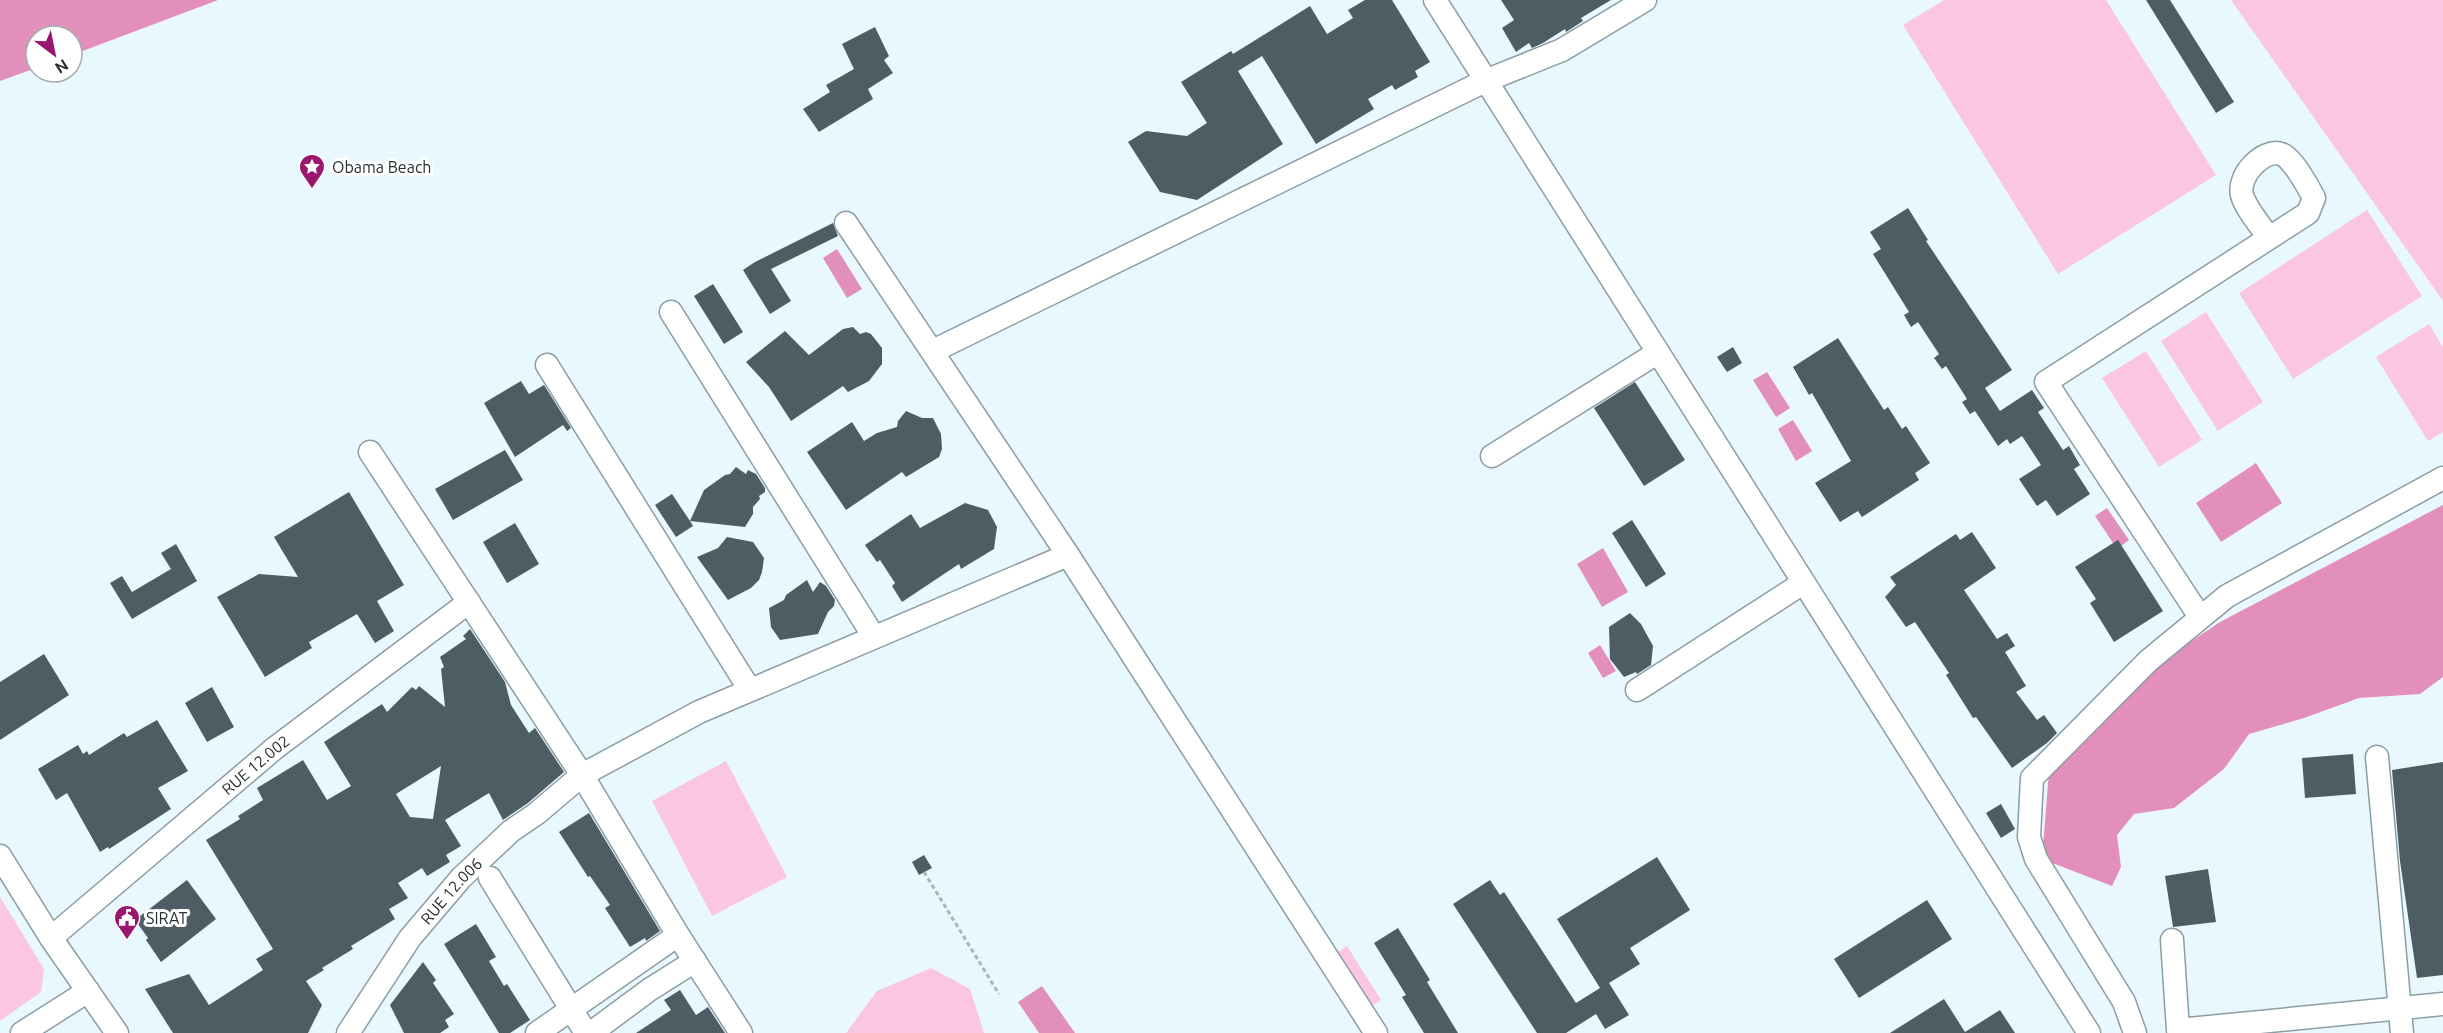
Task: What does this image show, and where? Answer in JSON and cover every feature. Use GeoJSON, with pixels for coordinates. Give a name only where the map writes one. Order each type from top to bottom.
{"type":"FeatureCollection","features":[{"type":"Feature","properties":{"kind":"street"},"geometry":{"type":"LineString","coordinates":[[1435,0],[2089,1033]]}},
{"type":"Feature","properties":{"kind":"street"},"geometry":{"type":"LineString","coordinates":[[933,351],[1485,81],[1562,50],[1645,0]]}},
{"type":"Feature","properties":{"kind":"street"},"geometry":{"type":"LineString","coordinates":[[846,223],[1068,555],[1376,1033]]}},
{"type":"Feature","properties":{"kind":"street"},"geometry":{"type":"LineString","coordinates":[[2200,617],[2046,382],[2269,238]]}},
{"type":"Feature","properties":{"kind":"street"},"geometry":{"type":"LineString","coordinates":[[671,312],[874,637]]}},
{"type":"Feature","properties":{"kind":"street"},"geometry":{"type":"LineString","coordinates":[[1492,456],[1657,352]]}},
{"type":"Feature","properties":{"kind":"street"},"geometry":{"type":"LineString","coordinates":[[547,365],[750,690]]}},
{"type":"Feature","properties":{"kind":"street"},"geometry":{"type":"LineString","coordinates":[[370,452],[582,776],[678,935],[741,1033]]}},
{"type":"Feature","properties":{"kind":"street"},"geometry":{"type":"LineString","coordinates":[[2135,1033],[2124,1002],[2036,859],[2029,837],[2032,778],[2148,661],[2227,596],[2443,478]]}},
{"type":"Feature","properties":{"kind":"street","name":"RUE 12.006"},"geometry":{"type":"LineString","coordinates":[[348,1033],[410,938],[461,878],[511,831],[536,814],[582,776],[699,712],[1068,555]]}},
{"type":"Feature","properties":{"kind":"street"},"geometry":{"type":"LineString","coordinates":[[1637,690],[1803,583]]}},
{"type":"Feature","properties":{"kind":"street","name":"RUE 12.002"},"geometry":{"type":"LineString","coordinates":[[51,938],[275,748],[469,602]]}},
{"type":"Feature","properties":{"kind":"street"},"geometry":{"type":"LineString","coordinates":[[2378,757],[2402,1033]]}},
{"type":"Feature","properties":{"kind":"street"},"geometry":{"type":"LineString","coordinates":[[0,856],[51,938],[117,1033]]}},
{"type":"Feature","properties":{"kind":"street"},"geometry":{"type":"LineString","coordinates":[[490,878],[586,1033]]}},
{"type":"Feature","properties":{"kind":"street"},"geometry":{"type":"LineString","coordinates":[[537,1033],[678,935]]}},
{"type":"Feature","properties":{"kind":"street"},"geometry":{"type":"LineString","coordinates":[[2172,940],[2178,1030],[2443,1004]]}},
{"type":"Feature","properties":{"kind":"street"},"geometry":{"type":"LineString","coordinates":[[591,1033],[649,990],[695,961]]}},
{"type":"Feature","properties":{"kind":"street"},"geometry":{"type":"LineString","coordinates":[[22,1033],[88,991]]}},
{"type":"Feature","properties":{"kind":"path"},"geometry":{"type":"LineString","coordinates":[[924,872],[999,994]]}},
{"type":"Feature","properties":{"kind":"shaded area"},"geometry":{"type":"Polygon","coordinates":[[[0,0],[218,0],[84,50],[84,24],[24,24],[24,72],[0,81],[0,0]]]}},
{"type":"Feature","properties":{"kind":"shaded area"},"geometry":{"type":"Polygon","coordinates":[[[1944,0],[2106,0],[2216,175],[2058,274],[1903,25],[1944,0]]]}},
{"type":"Feature","properties":{"kind":"shaded area"},"geometry":{"type":"Polygon","coordinates":[[[2231,0],[2443,0],[2443,301],[2231,0]]]}},
{"type":"Feature","properties":{"kind":"shaded area"},"geometry":{"type":"Polygon","coordinates":[[[2367,210],[2422,296],[2293,379],[2239,293],[2367,210]]]}},
{"type":"Feature","properties":{"kind":"shaded area"},"geometry":{"type":"Polygon","coordinates":[[[837,249],[862,289],[847,298],[823,258],[837,249]]]}},
{"type":"Feature","properties":{"kind":"shaded area"},"geometry":{"type":"Polygon","coordinates":[[[2206,312],[2263,402],[2218,431],[2161,341],[2206,312]]]}},
{"type":"Feature","properties":{"kind":"shaded area"},"geometry":{"type":"Polygon","coordinates":[[[2429,324],[2443,347],[2443,432],[2428,441],[2376,357],[2429,324]]]}},
{"type":"Feature","properties":{"kind":"shaded area"},"geometry":{"type":"Polygon","coordinates":[[[2146,351],[2202,440],[2159,467],[2102,378],[2146,351]]]}},
{"type":"Feature","properties":{"kind":"shaded area"},"geometry":{"type":"Polygon","coordinates":[[[1767,372],[1790,408],[1776,417],[1753,380],[1767,372]]]}},
{"type":"Feature","properties":{"kind":"shaded area"},"geometry":{"type":"Polygon","coordinates":[[[1793,420],[1812,451],[1796,461],[1778,429],[1793,420]]]}},
{"type":"Feature","properties":{"kind":"shaded area"},"geometry":{"type":"Polygon","coordinates":[[[2256,463],[2282,503],[2221,542],[2196,503],[2256,463]]]}},
{"type":"Feature","properties":{"kind":"shaded area"},"geometry":{"type":"Polygon","coordinates":[[[2443,505],[2443,677],[2420,694],[2359,698],[2304,718],[2249,734],[2224,769],[2174,808],[2134,814],[2117,835],[2121,867],[2112,886],[2042,859],[2049,771],[2168,657],[2220,622],[2443,505]]]}},
{"type":"Feature","properties":{"kind":"shaded area"},"geometry":{"type":"Polygon","coordinates":[[[2107,508],[2129,540],[2117,549],[2095,516],[2107,508]]]}},
{"type":"Feature","properties":{"kind":"shaded area"},"geometry":{"type":"Polygon","coordinates":[[[1603,548],[1628,592],[1602,607],[1577,564],[1603,548]]]}},
{"type":"Feature","properties":{"kind":"shaded area"},"geometry":{"type":"Polygon","coordinates":[[[1600,645],[1616,671],[1603,678],[1588,653],[1600,645]]]}},
{"type":"Feature","properties":{"kind":"shaded area"},"geometry":{"type":"Polygon","coordinates":[[[726,761],[787,877],[712,916],[652,801],[726,761]]]}},
{"type":"Feature","properties":{"kind":"shaded area"},"geometry":{"type":"Polygon","coordinates":[[[0,897],[44,969],[41,992],[0,1021],[0,897]]]}},
{"type":"Feature","properties":{"kind":"shaded area"},"geometry":{"type":"Polygon","coordinates":[[[1347,946],[1381,1000],[1372,1006],[1338,952],[1347,946]]]}},
{"type":"Feature","properties":{"kind":"shaded area"},"geometry":{"type":"Polygon","coordinates":[[[931,968],[970,989],[984,1033],[846,1033],[877,991],[931,968]]]}},
{"type":"Feature","properties":{"kind":"shaded area"},"geometry":{"type":"Polygon","coordinates":[[[1042,986],[1075,1033],[1039,1033],[1018,1002],[1042,986]]]}},
{"type":"Feature","properties":{"kind":"building"},"geometry":{"type":"Polygon","coordinates":[[[1365,0],[1392,0],[1430,62],[1415,71],[1418,77],[1395,90],[1392,85],[1368,99],[1374,109],[1316,144],[1262,56],[1238,71],[1283,144],[1197,200],[1160,192],[1128,142],[1146,131],[1187,136],[1207,123],[1181,82],[1231,51],[1233,54],[1310,6],[1327,34],[1353,18],[1348,10],[1365,0]]]}},
{"type":"Feature","properties":{"kind":"building"},"geometry":{"type":"Polygon","coordinates":[[[1501,0],[1611,0],[1581,18],[1583,21],[1566,32],[1565,29],[1532,48],[1529,43],[1516,52],[1502,28],[1514,20],[1501,0]]]}},
{"type":"Feature","properties":{"kind":"building"},"geometry":{"type":"Polygon","coordinates":[[[2146,0],[2170,0],[2234,102],[2216,113],[2146,0]]]}},
{"type":"Feature","properties":{"kind":"building"},"geometry":{"type":"Polygon","coordinates":[[[875,27],[889,56],[884,60],[893,73],[868,89],[873,99],[819,132],[803,109],[830,92],[826,85],[854,69],[842,44],[875,27]]]}},
{"type":"Feature","properties":{"kind":"building"},"geometry":{"type":"Polygon","coordinates":[[[1908,208],[1928,240],[1926,241],[2012,370],[1985,388],[2000,411],[2032,390],[2044,408],[2038,412],[2063,450],[2069,446],[2080,465],[2074,469],[2090,494],[2057,516],[2046,500],[2037,506],[2019,479],[2041,465],[2022,436],[2010,444],[2007,439],[1998,446],[1975,411],[1970,414],[1962,402],[1967,399],[1946,366],[1942,369],[1934,358],[1939,354],[1918,322],[1911,327],[1904,315],[1909,312],[1873,254],[1881,249],[1870,232],[1908,208]]]}},
{"type":"Feature","properties":{"kind":"building"},"geometry":{"type":"Polygon","coordinates":[[[833,223],[838,236],[771,269],[791,301],[770,314],[743,270],[833,223]]]}},
{"type":"Feature","properties":{"kind":"building"},"geometry":{"type":"Polygon","coordinates":[[[713,284],[743,332],[724,344],[694,296],[713,284]]]}},
{"type":"Feature","properties":{"kind":"building"},"geometry":{"type":"Polygon","coordinates":[[[853,327],[860,334],[866,332],[871,334],[882,348],[882,364],[869,381],[848,392],[843,386],[791,421],[769,387],[746,362],[785,331],[809,355],[843,329],[853,327]]]}},
{"type":"Feature","properties":{"kind":"building"},"geometry":{"type":"Polygon","coordinates":[[[1838,338],[1884,410],[1888,407],[1902,429],[1906,426],[1930,463],[1915,473],[1919,480],[1862,517],[1858,511],[1840,522],[1815,483],[1851,461],[1812,393],[1809,395],[1793,367],[1838,338]]]}},
{"type":"Feature","properties":{"kind":"building"},"geometry":{"type":"Polygon","coordinates":[[[1733,347],[1742,363],[1727,372],[1717,357],[1733,347]]]}},
{"type":"Feature","properties":{"kind":"building"},"geometry":{"type":"Polygon","coordinates":[[[521,381],[529,394],[544,385],[571,428],[567,431],[563,425],[515,457],[484,403],[521,381]]]}},
{"type":"Feature","properties":{"kind":"building"},"geometry":{"type":"Polygon","coordinates":[[[1635,382],[1685,460],[1644,486],[1594,408],[1635,382]]]}},
{"type":"Feature","properties":{"kind":"building"},"geometry":{"type":"Polygon","coordinates":[[[906,411],[922,418],[933,418],[941,434],[942,449],[939,457],[906,477],[902,472],[846,510],[807,452],[852,422],[864,441],[877,433],[897,427],[898,421],[906,411]]]}},
{"type":"Feature","properties":{"kind":"building"},"geometry":{"type":"Polygon","coordinates":[[[505,450],[523,480],[453,520],[435,489],[505,450]]]}},
{"type":"Feature","properties":{"kind":"building"},"geometry":{"type":"Polygon","coordinates":[[[736,467],[746,474],[748,470],[756,474],[765,488],[765,492],[759,496],[760,499],[753,507],[753,514],[745,527],[690,521],[704,490],[730,474],[736,467]]]}},
{"type":"Feature","properties":{"kind":"building"},"geometry":{"type":"Polygon","coordinates":[[[349,492],[404,585],[377,601],[394,631],[375,643],[357,614],[309,642],[312,648],[265,677],[217,597],[259,574],[298,577],[274,537],[349,492]]]}},
{"type":"Feature","properties":{"kind":"building"},"geometry":{"type":"Polygon","coordinates":[[[672,494],[693,526],[676,537],[655,505],[672,494]]]}},
{"type":"Feature","properties":{"kind":"building"},"geometry":{"type":"Polygon","coordinates":[[[965,503],[988,510],[997,527],[994,549],[961,569],[959,564],[902,602],[892,586],[895,583],[880,560],[877,562],[865,545],[911,514],[920,528],[965,503]]]}},
{"type":"Feature","properties":{"kind":"building"},"geometry":{"type":"Polygon","coordinates":[[[1632,520],[1666,574],[1646,587],[1612,533],[1632,520]]]}},
{"type":"Feature","properties":{"kind":"building"},"geometry":{"type":"Polygon","coordinates":[[[515,523],[539,564],[507,583],[483,542],[515,523]]]}},
{"type":"Feature","properties":{"kind":"building"},"geometry":{"type":"Polygon","coordinates":[[[1972,532],[1996,568],[1964,590],[1997,639],[2007,633],[2015,646],[2005,652],[2026,686],[2016,692],[2037,720],[2044,715],[2057,733],[2012,768],[1976,717],[1973,718],[1946,675],[1949,673],[1915,622],[1906,627],[1885,597],[1896,585],[1890,577],[1956,534],[1960,540],[1972,532]]]}},
{"type":"Feature","properties":{"kind":"building"},"geometry":{"type":"Polygon","coordinates":[[[727,537],[753,542],[764,558],[759,580],[751,588],[728,600],[697,557],[718,548],[727,537]]]}},
{"type":"Feature","properties":{"kind":"building"},"geometry":{"type":"Polygon","coordinates":[[[2118,540],[2163,611],[2114,642],[2090,603],[2096,599],[2075,567],[2118,540]]]}},
{"type":"Feature","properties":{"kind":"building"},"geometry":{"type":"Polygon","coordinates":[[[176,544],[197,581],[132,619],[110,583],[122,576],[132,592],[171,569],[161,553],[176,544]]]}},
{"type":"Feature","properties":{"kind":"building"},"geometry":{"type":"Polygon","coordinates":[[[807,580],[813,592],[820,582],[826,586],[835,600],[834,606],[828,612],[818,634],[780,640],[771,627],[769,608],[784,600],[786,595],[807,580]]]}},
{"type":"Feature","properties":{"kind":"building"},"geometry":{"type":"Polygon","coordinates":[[[1630,613],[1641,624],[1653,646],[1651,665],[1637,674],[1636,672],[1624,677],[1610,659],[1609,627],[1630,613]]]}},
{"type":"Feature","properties":{"kind":"building"},"geometry":{"type":"Polygon","coordinates":[[[470,629],[505,682],[511,705],[529,733],[535,728],[564,772],[528,803],[503,820],[489,793],[445,820],[461,846],[446,855],[450,862],[427,876],[422,868],[398,883],[408,898],[389,909],[395,919],[351,946],[353,949],[306,981],[322,1005],[308,1033],[173,1033],[145,989],[189,974],[209,1005],[263,970],[256,959],[273,949],[206,840],[240,819],[238,816],[263,800],[257,788],[303,760],[327,800],[351,786],[324,742],[382,704],[387,712],[412,687],[416,690],[419,686],[445,707],[441,669],[444,667],[440,657],[466,639],[463,636],[470,629]],[[441,766],[396,794],[410,817],[433,819],[441,766]]]}},
{"type":"Feature","properties":{"kind":"building"},"geometry":{"type":"Polygon","coordinates":[[[44,654],[69,695],[0,740],[0,682],[44,654]]]}},
{"type":"Feature","properties":{"kind":"building"},"geometry":{"type":"Polygon","coordinates":[[[212,687],[234,727],[207,742],[185,703],[212,687]]]}},
{"type":"Feature","properties":{"kind":"building"},"geometry":{"type":"Polygon","coordinates":[[[157,720],[188,771],[158,788],[171,809],[109,849],[108,847],[100,852],[67,793],[56,800],[38,769],[78,745],[83,754],[87,751],[89,755],[124,733],[127,737],[157,720]]]}},
{"type":"Feature","properties":{"kind":"building"},"geometry":{"type":"Polygon","coordinates":[[[2353,754],[2356,794],[2305,798],[2302,758],[2353,754]]]}},
{"type":"Feature","properties":{"kind":"building"},"geometry":{"type":"Polygon","coordinates":[[[2443,762],[2443,975],[2417,978],[2400,861],[2392,770],[2443,762]]]}},
{"type":"Feature","properties":{"kind":"building"},"geometry":{"type":"Polygon","coordinates":[[[2001,804],[2015,829],[2001,838],[1986,813],[2001,804]]]}},
{"type":"Feature","properties":{"kind":"building"},"geometry":{"type":"Polygon","coordinates":[[[589,813],[660,931],[646,941],[645,938],[630,947],[605,908],[610,905],[590,876],[588,877],[559,832],[589,813]]]}},
{"type":"Feature","properties":{"kind":"building"},"geometry":{"type":"Polygon","coordinates":[[[924,855],[932,868],[919,875],[912,862],[924,855]]]}},
{"type":"Feature","properties":{"kind":"building"},"geometry":{"type":"Polygon","coordinates":[[[1657,857],[1690,910],[1630,948],[1640,964],[1609,983],[1629,1015],[1605,1029],[1596,1014],[1566,1033],[1537,1033],[1453,904],[1490,880],[1500,895],[1504,892],[1576,1003],[1600,988],[1557,919],[1657,857]]]}},
{"type":"Feature","properties":{"kind":"building"},"geometry":{"type":"Polygon","coordinates":[[[2208,869],[2216,922],[2173,927],[2165,876],[2208,869]]]}},
{"type":"Feature","properties":{"kind":"building"},"geometry":{"type":"Polygon","coordinates":[[[187,880],[216,919],[161,962],[135,920],[187,880]]]}},
{"type":"Feature","properties":{"kind":"building"},"geometry":{"type":"Polygon","coordinates":[[[1927,900],[1952,939],[1859,998],[1834,959],[1927,900]]]}},
{"type":"Feature","properties":{"kind":"building"},"geometry":{"type":"Polygon","coordinates":[[[476,924],[496,957],[489,961],[504,986],[507,984],[530,1020],[510,1033],[499,1033],[444,944],[476,924]]]}},
{"type":"Feature","properties":{"kind":"building"},"geometry":{"type":"Polygon","coordinates":[[[1398,928],[1430,980],[1427,982],[1458,1033],[1424,1033],[1402,997],[1406,995],[1374,943],[1398,928]]]}},
{"type":"Feature","properties":{"kind":"building"},"geometry":{"type":"Polygon","coordinates":[[[423,962],[436,980],[433,983],[454,1014],[445,1020],[449,1027],[440,1033],[404,1033],[390,1005],[423,962]]]}},
{"type":"Feature","properties":{"kind":"building"},"geometry":{"type":"Polygon","coordinates":[[[680,990],[696,1015],[708,1007],[725,1033],[636,1033],[671,1010],[664,1000],[680,990]]]}},
{"type":"Feature","properties":{"kind":"building"},"geometry":{"type":"Polygon","coordinates":[[[1944,999],[1965,1032],[2000,1010],[2015,1033],[1890,1033],[1944,999]]]}},
{"type":"Feature","properties":{"kind":"place","name":"Obama Beach"},"geometry":{"type":"Point","coordinates":[312,190]}},
{"type":"Feature","properties":{"kind":"place","name":"SIRAT"},"geometry":{"type":"Point","coordinates":[127,941]}}]}
